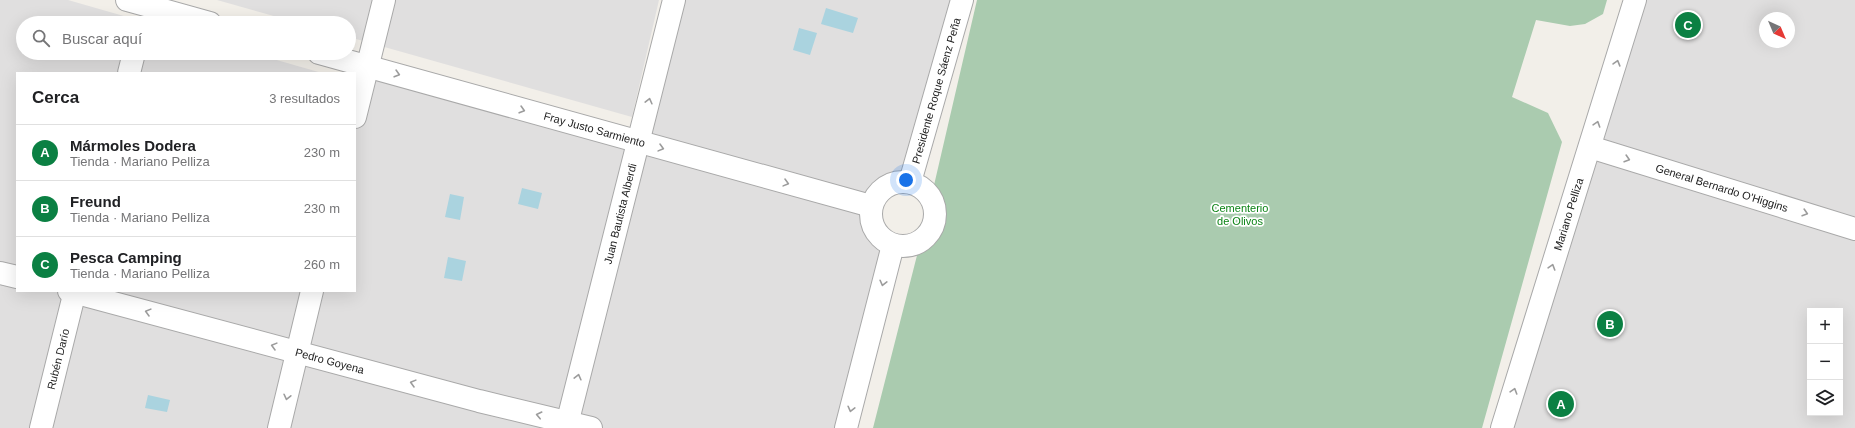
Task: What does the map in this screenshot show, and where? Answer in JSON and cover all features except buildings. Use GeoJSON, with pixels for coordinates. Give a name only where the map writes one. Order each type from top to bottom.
{"type":"FeatureCollection","features":[{"type":"Feature","properties":{"kind":"street"},"geometry":{"type":"LineString","coordinates":[[356,113],[384,0]]}},
{"type":"Feature","properties":{"kind":"street","name":"Juan Bautista Alberdi"},"geometry":{"type":"LineString","coordinates":[[566,425],[674,0]]}},
{"type":"Feature","properties":{"kind":"street","name":"Presidente Roque Sáenz Peña"},"geometry":{"type":"LineString","coordinates":[[910,182],[962,0]]}},
{"type":"Feature","properties":{"kind":"street","name":"Mariano Pelliza"},"geometry":{"type":"LineString","coordinates":[[1502,428],[1635,0]]}},
{"type":"Feature","properties":{"kind":"street"},"geometry":{"type":"LineString","coordinates":[[141,7],[180,16]]}},
{"type":"Feature","properties":{"kind":"street"},"geometry":{"type":"LineString","coordinates":[[129,72],[132,60]]}},
{"type":"Feature","properties":{"kind":"street","name":"Fray Justo Sarmiento"},"geometry":{"type":"LineString","coordinates":[[345,60],[871,206]]}},
{"type":"Feature","properties":{"kind":"street","name":"General Bernardo O'Higgins"},"geometry":{"type":"LineString","coordinates":[[1590,147],[1855,229]]}},
{"type":"Feature","properties":{"kind":"street"},"geometry":{"type":"LineString","coordinates":[[900,181],[910,182],[920,186],[928,193],[935,207],[934,223],[930,232],[923,240],[908,246],[893,245],[884,241],[877,234],[872,225],[870,216],[871,206],[875,197],[882,189],[900,181]]}},
{"type":"Feature","properties":{"kind":"street"},"geometry":{"type":"LineString","coordinates":[[846,428],[893,245]]}},
{"type":"Feature","properties":{"kind":"street"},"geometry":{"type":"LineString","coordinates":[[0,273],[16,277]]}},
{"type":"Feature","properties":{"kind":"street","name":"Rubén Darío"},"geometry":{"type":"LineString","coordinates":[[41,428],[73,292]]}},
{"type":"Feature","properties":{"kind":"street","name":"Pedro Goyena"},"geometry":{"type":"LineString","coordinates":[[77,292],[566,425],[590,428]]}},
{"type":"Feature","properties":{"kind":"street"},"geometry":{"type":"LineString","coordinates":[[279,428],[312,292]]}},
{"type":"Feature","properties":{"kind":"shaded area"},"geometry":{"type":"Polygon","coordinates":[[[0,0],[68,0],[124,16],[16,16],[16,60],[276,60],[318,72],[16,72],[16,292],[305,292],[289,355],[565,428],[0,428],[0,0]]]}},
{"type":"Feature","properties":{"kind":"shaded area"},"geometry":{"type":"Polygon","coordinates":[[[217,0],[659,0],[632,117],[356,39],[356,16],[274,16],[217,0]]]}},
{"type":"Feature","properties":{"kind":"shaded area"},"geometry":{"type":"Polygon","coordinates":[[[674,0],[962,0],[900,181],[882,189],[868,207],[867,217],[870,228],[883,244],[846,428],[597,428],[313,354],[301,335],[312,292],[356,292],[356,112],[367,66],[638,142],[674,0]]]}},
{"type":"Feature","properties":{"kind":"shaded area"},"geometry":{"type":"Polygon","coordinates":[[[1645,0],[1855,0],[1855,428],[1511,428],[1645,0]]]}},
{"type":"Feature","properties":{"kind":"green space","name":"Cementerio de Olivos"},"geometry":{"type":"Polygon","coordinates":[[[977,0],[1607,0],[1603,14],[1585,24],[1570,26],[1536,20],[1512,97],[1548,113],[1562,142],[1482,428],[873,428],[925,224],[977,0]]]}},
{"type":"Feature","properties":{"kind":"water"},"geometry":{"type":"Polygon","coordinates":[[[826,8],[858,18],[853,33],[821,24],[826,8]]]}},
{"type":"Feature","properties":{"kind":"water"},"geometry":{"type":"Polygon","coordinates":[[[799,28],[817,33],[810,55],[793,50],[799,28]]]}},
{"type":"Feature","properties":{"kind":"water"},"geometry":{"type":"Polygon","coordinates":[[[522,188],[542,193],[538,209],[518,204],[522,188]]]}},
{"type":"Feature","properties":{"kind":"water"},"geometry":{"type":"Polygon","coordinates":[[[450,194],[464,197],[460,220],[445,217],[450,194]]]}},
{"type":"Feature","properties":{"kind":"water"},"geometry":{"type":"Polygon","coordinates":[[[448,257],[466,261],[462,281],[444,278],[448,257]]]}},
{"type":"Feature","properties":{"kind":"water"},"geometry":{"type":"Polygon","coordinates":[[[148,395],[170,400],[167,412],[145,408],[148,395]]]}},
{"type":"Feature","properties":{"kind":"place","name":"Pesca Camping"},"geometry":{"type":"Point","coordinates":[1688,25]}},
{"type":"Feature","properties":{"kind":"place","name":"Freund"},"geometry":{"type":"Point","coordinates":[1610,324]}},
{"type":"Feature","properties":{"kind":"place","name":"Mármoles Dodera"},"geometry":{"type":"Point","coordinates":[1561,404]}}]}
